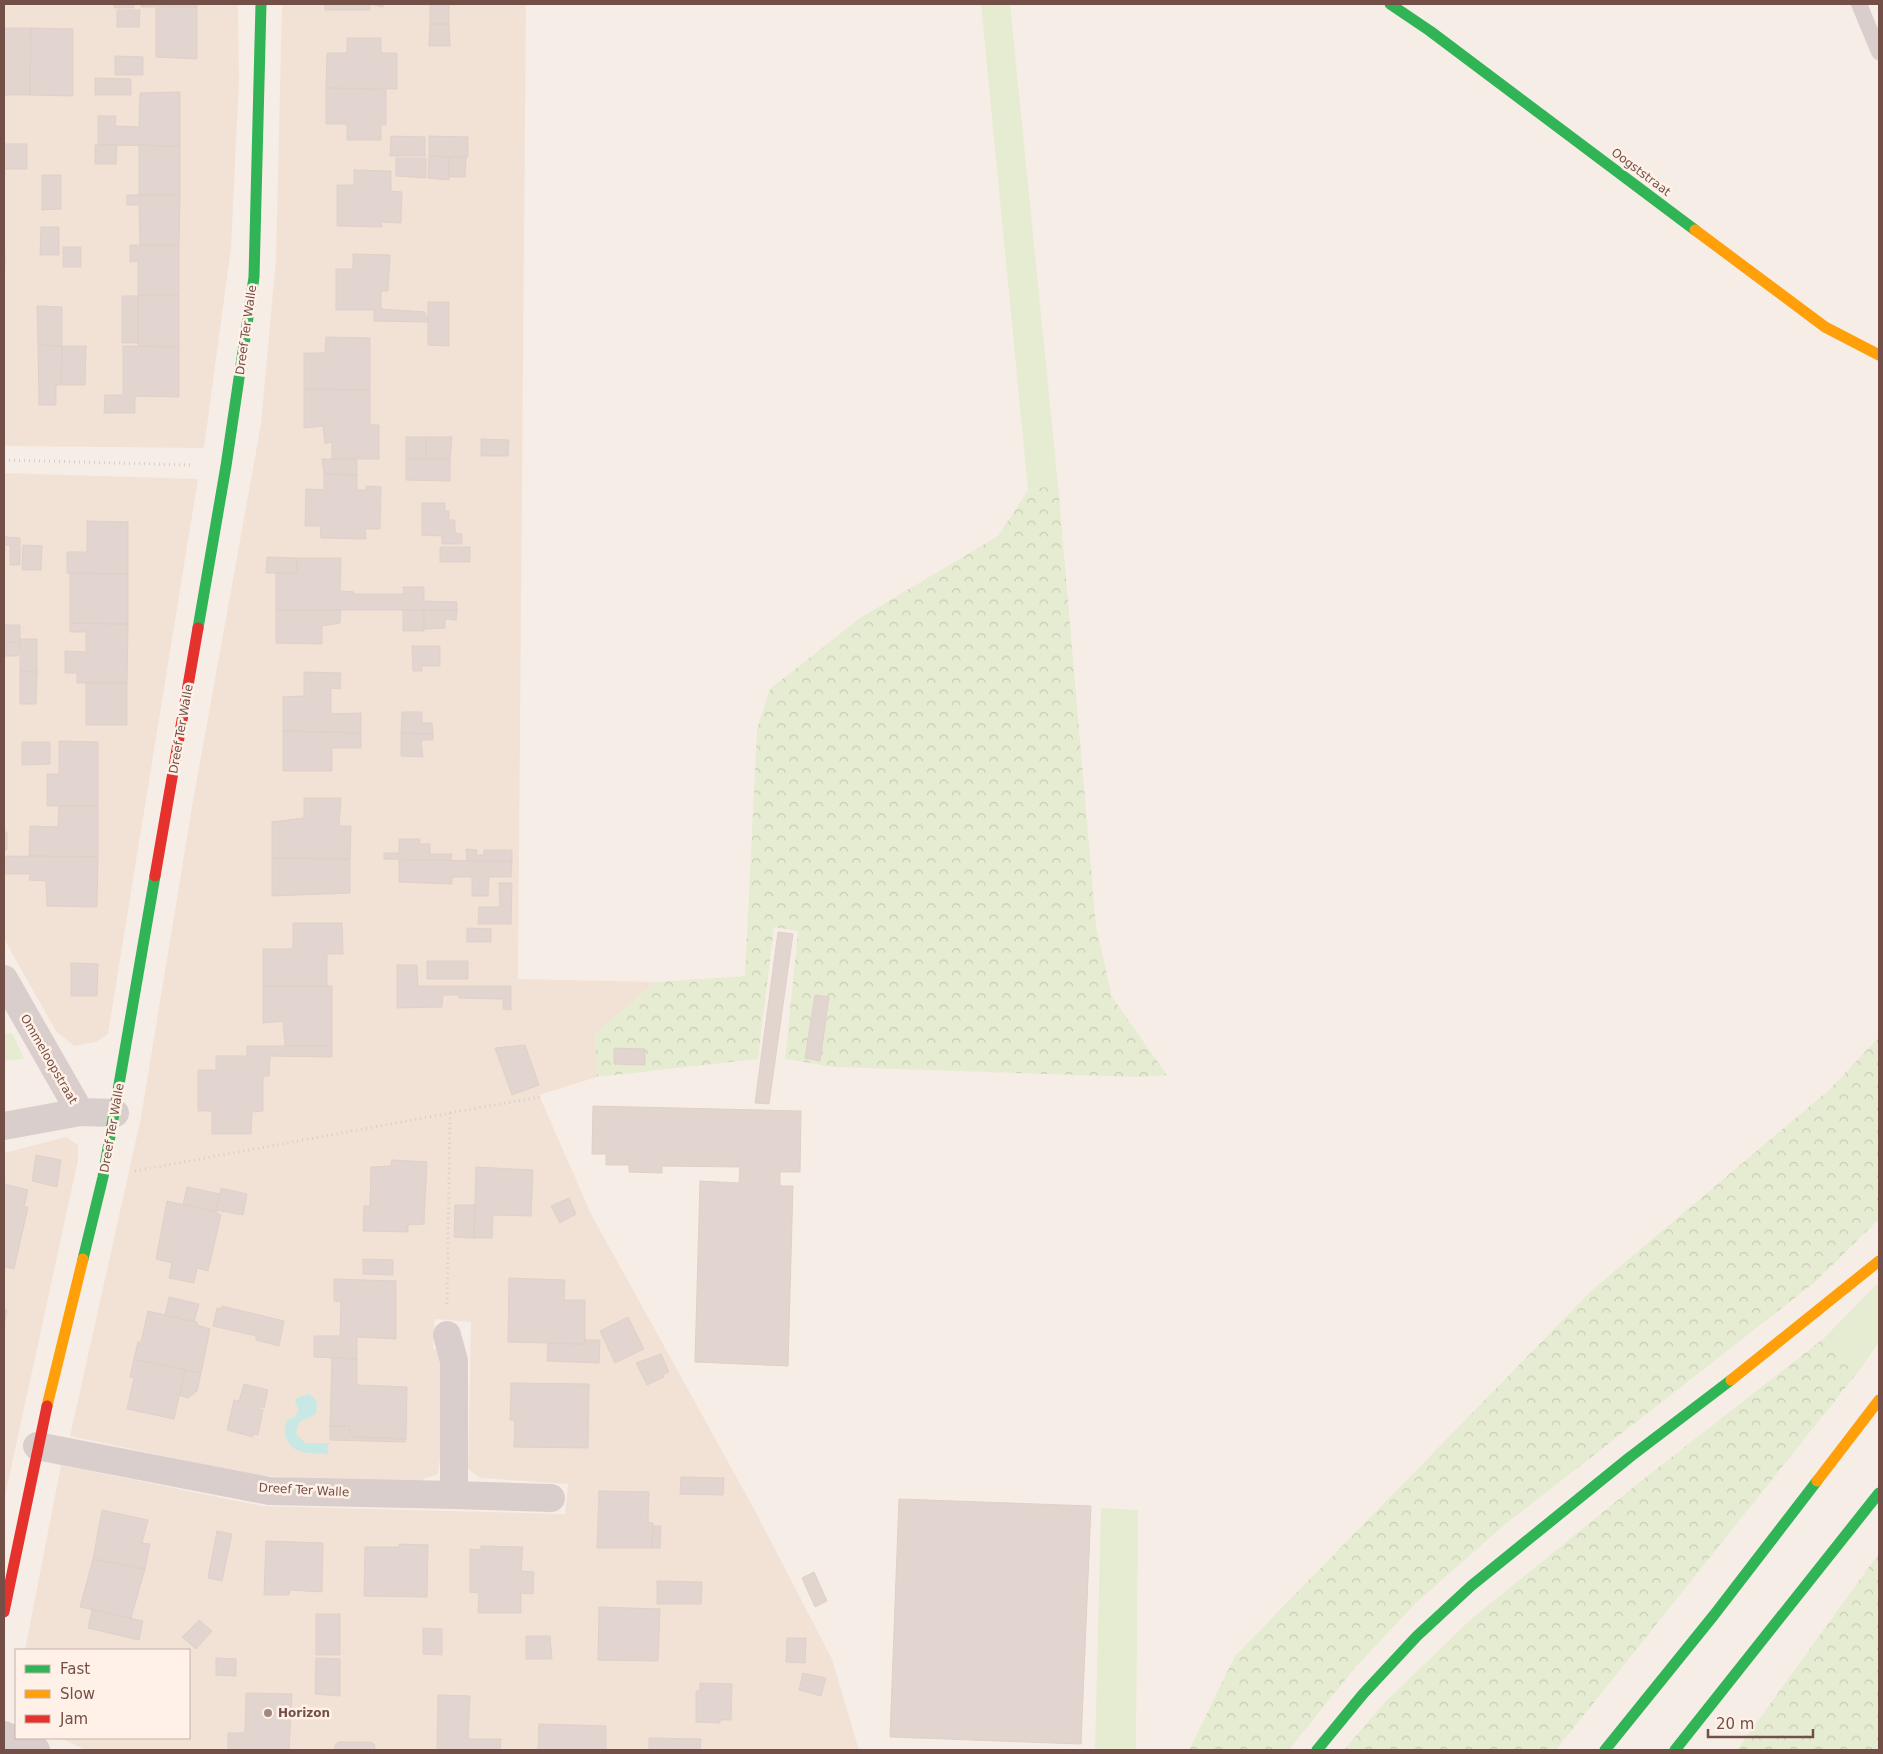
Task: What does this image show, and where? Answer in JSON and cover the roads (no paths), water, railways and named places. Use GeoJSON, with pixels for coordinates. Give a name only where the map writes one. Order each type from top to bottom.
{"type":"FeatureCollection","features":[{"type":"Feature","properties":{"kind":"main road","name":"Dreef Ter Walle"},"geometry":{"type":"LineString","coordinates":[[4,1612],[37,1446],[103,1177],[226,466],[254,276],[261,4]]}},
{"type":"Feature","properties":{"kind":"main road","name":"Oogststraat"},"geometry":{"type":"LineString","coordinates":[[1390,4],[1430,31],[1825,327],[1879,355]]}},
{"type":"Feature","properties":{"kind":"main road"},"geometry":{"type":"LineString","coordinates":[[1317,1750],[1363,1694],[1417,1636],[1471,1586],[1630,1457],[1734,1378],[1879,1261]]}},
{"type":"Feature","properties":{"kind":"main road"},"geometry":{"type":"LineString","coordinates":[[1605,1750],[1714,1615],[1879,1400]]}},
{"type":"Feature","properties":{"kind":"main road"},"geometry":{"type":"LineString","coordinates":[[1676,1750],[1879,1493]]}},
{"type":"Feature","properties":{"kind":"street","name":"Ommeloopstraat"},"geometry":{"type":"LineString","coordinates":[[4,979],[80,1112]]}},
{"type":"Feature","properties":{"kind":"street"},"geometry":{"type":"LineString","coordinates":[[4,1126],[80,1112],[115,1112]]}},
{"type":"Feature","properties":{"kind":"street"},"geometry":{"type":"LineString","coordinates":[[447,1334],[454,1361],[454,1495]]}},
{"type":"Feature","properties":{"kind":"street","name":"Dreef Ter Walle"},"geometry":{"type":"LineString","coordinates":[[37,1446],[269,1490],[550,1498]]}},
{"type":"Feature","properties":{"kind":"street"},"geometry":{"type":"LineString","coordinates":[[4,1735],[36,1750]]}},
{"type":"Feature","properties":{"kind":"lane"},"geometry":{"type":"LineString","coordinates":[[1859,4],[1879,52]]}},
{"type":"Feature","properties":{"kind":"water"},"geometry":{"type":"Polygon","coordinates":[[[309,1394],[317,1402],[316,1414],[299,1422],[296,1434],[305,1443],[329,1443],[327,1448],[329,1454],[299,1451],[290,1444],[286,1437],[285,1425],[287,1420],[295,1417],[299,1410],[295,1402],[297,1398],[309,1394]]]}},
{"type":"Feature","properties":{"kind":"place","name":"Horizon"},"geometry":{"type":"Point","coordinates":[268,1713]}}]}
